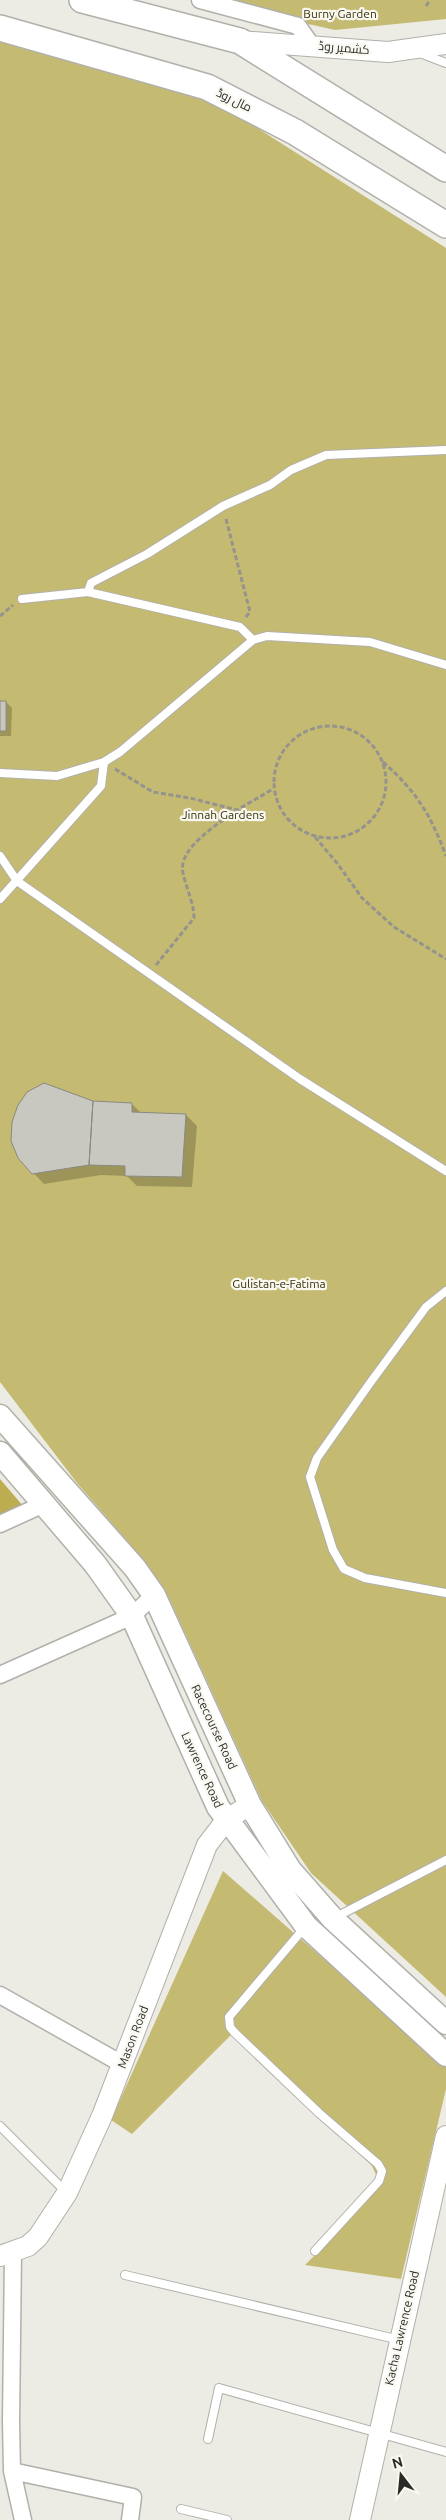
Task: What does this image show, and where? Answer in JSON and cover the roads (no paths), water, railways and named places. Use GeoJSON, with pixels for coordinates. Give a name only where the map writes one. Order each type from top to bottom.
{"type":"FeatureCollection","features":[{"type":"Feature","properties":{"kind":"main road"},"geometry":{"type":"LineString","coordinates":[[82,0],[240,41],[446,169]]}},
{"type":"Feature","properties":{"kind":"main road","name":"مال روڈ"},"geometry":{"type":"LineString","coordinates":[[0,28],[207,87],[295,132],[446,225]]}},
{"type":"Feature","properties":{"kind":"main road","name":"Racecourse Road"},"geometry":{"type":"LineString","coordinates":[[0,1416],[135,1568],[154,1595],[250,1805],[290,1870],[322,1928],[446,2023]]}},
{"type":"Feature","properties":{"kind":"main road","name":"Lawrence Road"},"geometry":{"type":"LineString","coordinates":[[0,1453],[95,1564],[132,1616],[218,1807],[322,1928],[446,2055]]}},
{"type":"Feature","properties":{"kind":"street"},"geometry":{"type":"LineString","coordinates":[[200,0],[298,26],[312,46]]}},
{"type":"Feature","properties":{"kind":"street","name":"کشمیر روڈ"},"geometry":{"type":"LineString","coordinates":[[240,41],[388,52],[446,44]]}},
{"type":"Feature","properties":{"kind":"street"},"geometry":{"type":"LineString","coordinates":[[0,1524],[44,1504]]}},
{"type":"Feature","properties":{"kind":"street"},"geometry":{"type":"LineString","coordinates":[[0,1676],[132,1616],[154,1595]]}},
{"type":"Feature","properties":{"kind":"street","name":"Mason Road"},"geometry":{"type":"LineString","coordinates":[[7,2254],[28,2246],[38,2237],[67,2193],[102,2116],[206,1845],[227,1819],[250,1805]]}},
{"type":"Feature","properties":{"kind":"street"},"geometry":{"type":"LineString","coordinates":[[0,1995],[122,2064]]}},
{"type":"Feature","properties":{"kind":"street","name":"Kacha Lawrence Road"},"geometry":{"type":"LineString","coordinates":[[360,2520],[446,2136]]}},
{"type":"Feature","properties":{"kind":"street"},"geometry":{"type":"LineString","coordinates":[[7,2254],[12,2471],[23,2520]]}},
{"type":"Feature","properties":{"kind":"street"},"geometry":{"type":"LineString","coordinates":[[12,2471],[133,2497],[130,2520]]}},
{"type":"Feature","properties":{"kind":"lane"},"geometry":{"type":"LineString","coordinates":[[413,50],[446,64]]}},
{"type":"Feature","properties":{"kind":"lane"},"geometry":{"type":"LineString","coordinates":[[88,592],[92,582],[147,554],[223,506],[270,485],[291,470],[326,455],[446,450]]}},
{"type":"Feature","properties":{"kind":"lane"},"geometry":{"type":"LineString","coordinates":[[22,599],[88,592],[240,627],[253,640]]}},
{"type":"Feature","properties":{"kind":"lane"},"geometry":{"type":"LineString","coordinates":[[0,773],[57,776],[104,762],[120,752],[253,640],[267,636],[370,642],[446,664]]}},
{"type":"Feature","properties":{"kind":"lane"},"geometry":{"type":"LineString","coordinates":[[0,900],[101,786],[104,762]]}},
{"type":"Feature","properties":{"kind":"lane"},"geometry":{"type":"LineString","coordinates":[[0,856],[17,880],[300,1079],[446,1171]]}},
{"type":"Feature","properties":{"kind":"lane"},"geometry":{"type":"LineString","coordinates":[[446,1291],[426,1307],[370,1383],[317,1458],[310,1477],[333,1550],[344,1569],[353,1575],[365,1578],[446,1593]]}},
{"type":"Feature","properties":{"kind":"lane"},"geometry":{"type":"LineString","coordinates":[[315,2251],[379,2181],[382,2171],[378,2164],[319,2113],[234,2032],[230,2027],[229,2016],[322,1928],[446,1860]]}},
{"type":"Feature","properties":{"kind":"lane"},"geometry":{"type":"LineString","coordinates":[[0,2126],[67,2193]]}},
{"type":"Feature","properties":{"kind":"lane"},"geometry":{"type":"LineString","coordinates":[[124,2275],[400,2340]]}},
{"type":"Feature","properties":{"kind":"lane"},"geometry":{"type":"LineString","coordinates":[[208,2439],[219,2388],[446,2452]]}},
{"type":"Feature","properties":{"kind":"lane"},"geometry":{"type":"LineString","coordinates":[[181,2509],[226,2520]]}},
{"type":"Feature","properties":{"kind":"park label","name":"Burny Garden"},"geometry":{"type":"Point","coordinates":[340,14]}},
{"type":"Feature","properties":{"kind":"park label","name":"Jinnah Gardens"},"geometry":{"type":"Point","coordinates":[223,815]}},
{"type":"Feature","properties":{"kind":"park label","name":"Gulistan-e-Fatima"},"geometry":{"type":"Point","coordinates":[279,1284]}}]}
